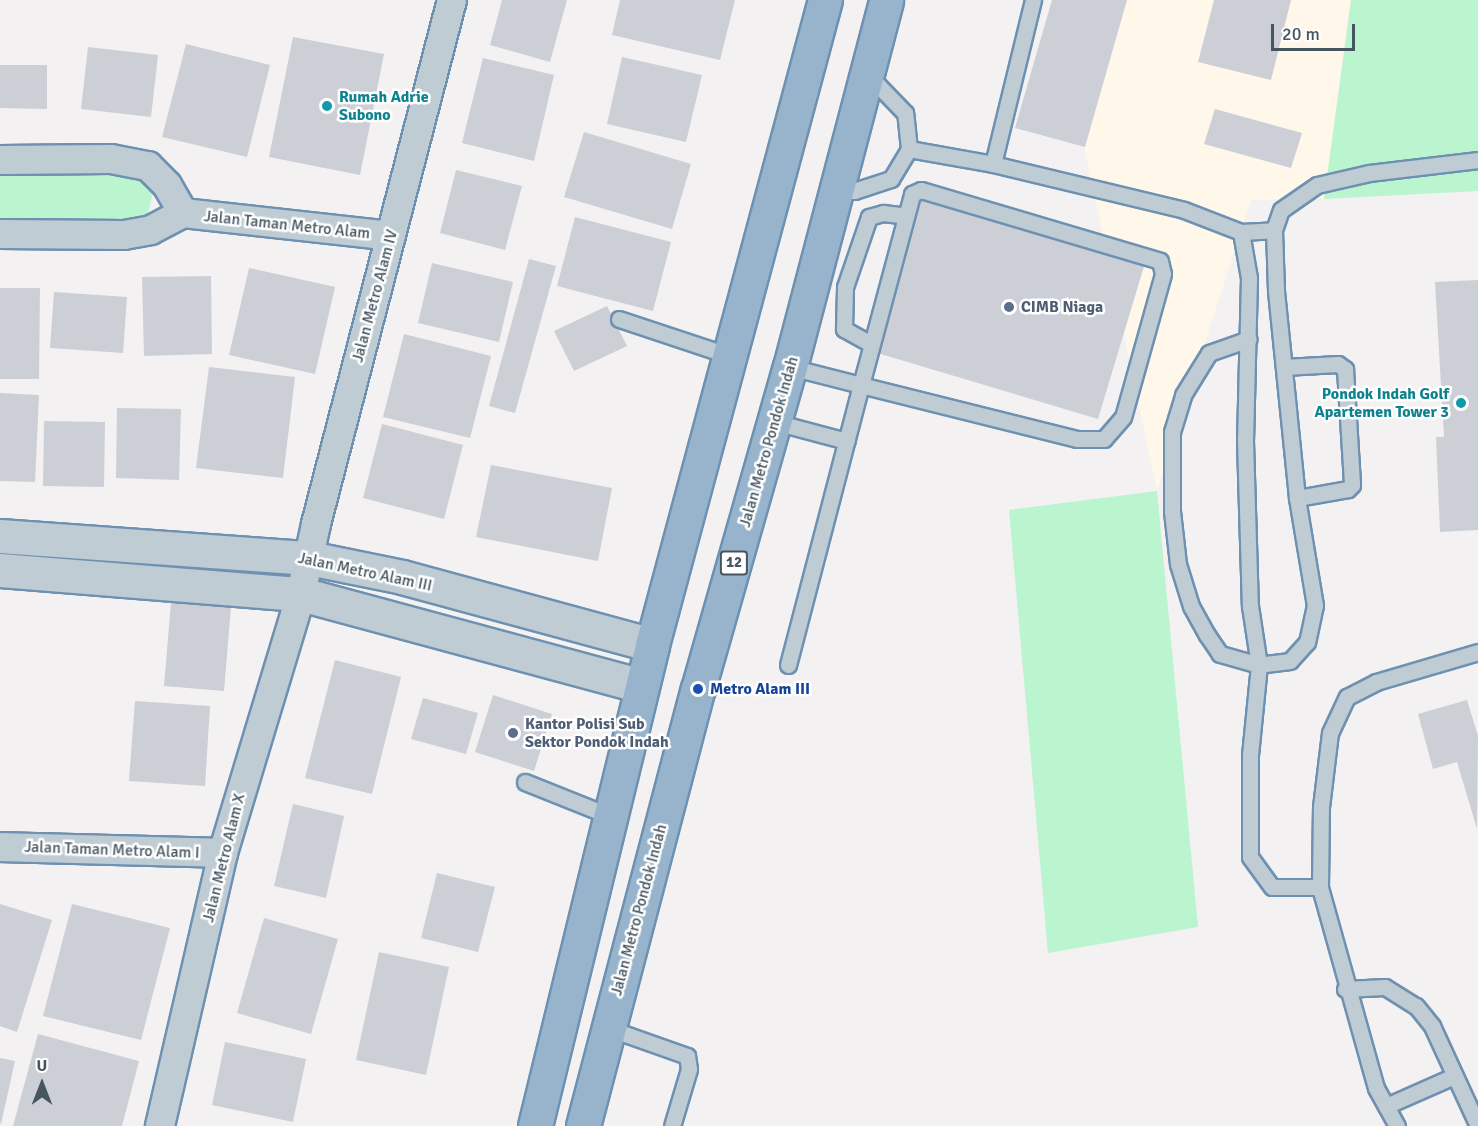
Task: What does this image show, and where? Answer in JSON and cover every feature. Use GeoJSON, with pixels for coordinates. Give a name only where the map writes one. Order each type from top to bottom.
{"type":"FeatureCollection","features":[{"type":"Feature","properties":{"kind":"highway"},"geometry":{"type":"LineString","coordinates":[[535,1126],[651,645],[825,0]]}},
{"type":"Feature","properties":{"kind":"highway","name":"Jalan Metro Pondok Indah"},"geometry":{"type":"LineString","coordinates":[[583,1126],[698,689],[790,367],[886,0]]}},
{"type":"Feature","properties":{"kind":"street","name":"Jalan Metro Alam IV"},"geometry":{"type":"LineString","coordinates":[[301,594],[452,0]]}},
{"type":"Feature","properties":{"kind":"street","name":"Jalan Taman Metro Alam"},"geometry":{"type":"LineString","coordinates":[[0,160],[111,159],[148,166],[167,185],[183,213]]}},
{"type":"Feature","properties":{"kind":"street","name":"Jalan Taman Metro Alam"},"geometry":{"type":"LineString","coordinates":[[0,234],[124,235],[151,230],[183,213],[391,236]]}},
{"type":"Feature","properties":{"kind":"street","name":"Jalan Metro Alam III"},"geometry":{"type":"LineString","coordinates":[[0,536],[309,558],[402,577],[651,645]]}},
{"type":"Feature","properties":{"kind":"street"},"geometry":{"type":"LineString","coordinates":[[0,570],[301,594],[641,686]]}},
{"type":"Feature","properties":{"kind":"street","name":"Jalan Metro Alam X"},"geometry":{"type":"LineString","coordinates":[[160,1126],[223,853],[301,594]]}},
{"type":"Feature","properties":{"kind":"street","name":"Jalan Taman Metro Alam I"},"geometry":{"type":"LineString","coordinates":[[0,847],[223,853]]}},
{"type":"Feature","properties":{"kind":"lane"},"geometry":{"type":"LineString","coordinates":[[993,164],[1033,0]]}},
{"type":"Feature","properties":{"kind":"lane"},"geometry":{"type":"LineString","coordinates":[[837,186],[854,191],[891,179],[909,149],[905,113],[878,85],[864,81]]}},
{"type":"Feature","properties":{"kind":"lane"},"geometry":{"type":"LineString","coordinates":[[909,149],[993,164],[1184,210],[1241,232],[1274,230]]}},
{"type":"Feature","properties":{"kind":"lane"},"geometry":{"type":"LineString","coordinates":[[1249,339],[1209,353],[1183,395],[1172,432],[1172,512],[1178,564],[1191,606],[1207,635],[1220,654],[1259,665],[1290,661],[1307,642],[1315,605],[1297,498],[1284,367],[1274,230],[1281,210],[1317,185],[1369,173],[1478,160]]}},
{"type":"Feature","properties":{"kind":"lane"},"geometry":{"type":"LineString","coordinates":[[788,664],[847,441],[861,385],[871,344],[912,194],[921,190],[1143,254],[1160,261],[1163,274],[1123,417],[1104,439],[1077,439],[861,385],[790,367]]}},
{"type":"Feature","properties":{"kind":"lane"},"geometry":{"type":"LineString","coordinates":[[871,344],[843,329],[845,287],[869,218],[883,213],[906,216]]}},
{"type":"Feature","properties":{"kind":"lane"},"geometry":{"type":"LineString","coordinates":[[1241,232],[1249,278],[1245,453],[1250,606],[1259,665],[1250,755],[1250,857],[1272,887],[1320,887]]}},
{"type":"Feature","properties":{"kind":"lane"},"geometry":{"type":"LineString","coordinates":[[619,319],[730,356]]}},
{"type":"Feature","properties":{"kind":"lane"},"geometry":{"type":"LineString","coordinates":[[1284,367],[1338,364],[1346,369],[1352,485],[1348,489],[1297,498]]}},
{"type":"Feature","properties":{"kind":"lane"},"geometry":{"type":"LineString","coordinates":[[775,422],[847,441]]}},
{"type":"Feature","properties":{"kind":"lane"},"geometry":{"type":"LineString","coordinates":[[1397,1126],[1377,1088],[1346,989],[1320,887],[1321,807],[1330,733],[1347,697],[1377,682],[1478,652]]}},
{"type":"Feature","properties":{"kind":"lane"},"geometry":{"type":"LineString","coordinates":[[525,782],[610,816]]}},
{"type":"Feature","properties":{"kind":"lane"},"geometry":{"type":"LineString","coordinates":[[1346,989],[1385,987],[1416,1006],[1432,1026],[1478,1126]]}},
{"type":"Feature","properties":{"kind":"lane"},"geometry":{"type":"LineString","coordinates":[[608,1028],[687,1056],[688,1069],[672,1126]]}},
{"type":"Feature","properties":{"kind":"lane"},"geometry":{"type":"LineString","coordinates":[[1386,1106],[1454,1076]]}},
{"type":"Feature","properties":{"kind":"shaded area"},"geometry":{"type":"Polygon","coordinates":[[[1053,0],[1351,0],[1324,199],[1251,200],[1157,491],[1053,0]]]}},
{"type":"Feature","properties":{"kind":"green space"},"geometry":{"type":"Polygon","coordinates":[[[1351,0],[1478,0],[1478,191],[1324,199],[1351,0]]]}},
{"type":"Feature","properties":{"kind":"green space"},"geometry":{"type":"Polygon","coordinates":[[[124,165],[153,192],[149,211],[138,225],[0,225],[0,166],[124,165]]]}},
{"type":"Feature","properties":{"kind":"green space"},"geometry":{"type":"Polygon","coordinates":[[[1157,491],[1198,927],[1048,953],[1009,510],[1157,491]]]}},
{"type":"Feature","properties":{"kind":"building"},"geometry":{"type":"Polygon","coordinates":[[[502,0],[567,0],[550,62],[490,45],[502,0]]]}},
{"type":"Feature","properties":{"kind":"building"},"geometry":{"type":"Polygon","coordinates":[[[620,0],[735,0],[720,60],[612,35],[620,0]]]}},
{"type":"Feature","properties":{"kind":"building"},"geometry":{"type":"Polygon","coordinates":[[[1052,0],[1127,0],[1085,147],[1015,128],[1052,0]]]}},
{"type":"Feature","properties":{"kind":"building"},"geometry":{"type":"Polygon","coordinates":[[[1214,0],[1291,0],[1271,80],[1198,62],[1214,0]]]}},
{"type":"Feature","properties":{"kind":"building","name":"Rumah Adrie Subono"},"geometry":{"type":"Polygon","coordinates":[[[293,37],[384,54],[360,175],[269,157],[293,37]]]}},
{"type":"Feature","properties":{"kind":"building"},"geometry":{"type":"Polygon","coordinates":[[[186,44],[270,65],[247,157],[162,137],[186,44]]]}},
{"type":"Feature","properties":{"kind":"building"},"geometry":{"type":"Polygon","coordinates":[[[88,47],[158,55],[151,117],[81,109],[88,47]]]}},
{"type":"Feature","properties":{"kind":"building"},"geometry":{"type":"Polygon","coordinates":[[[622,57],[702,75],[686,142],[607,124],[622,57]]]}},
{"type":"Feature","properties":{"kind":"building"},"geometry":{"type":"Polygon","coordinates":[[[483,58],[554,75],[534,161],[462,143],[483,58]]]}},
{"type":"Feature","properties":{"kind":"building"},"geometry":{"type":"Polygon","coordinates":[[[0,65],[47,65],[47,109],[0,108],[0,65]]]}},
{"type":"Feature","properties":{"kind":"building"},"geometry":{"type":"Polygon","coordinates":[[[1215,109],[1302,133],[1291,168],[1204,144],[1215,109]]]}},
{"type":"Feature","properties":{"kind":"building"},"geometry":{"type":"Polygon","coordinates":[[[584,132],[691,164],[672,229],[564,197],[584,132]]]}},
{"type":"Feature","properties":{"kind":"building"},"geometry":{"type":"Polygon","coordinates":[[[456,170],[522,186],[505,250],[440,233],[456,170]]]}},
{"type":"Feature","properties":{"kind":"building","name":"CIMB Niaga"},"geometry":{"type":"Polygon","coordinates":[[[921,200],[1145,263],[1098,419],[874,352],[921,200]]]}},
{"type":"Feature","properties":{"kind":"building"},"geometry":{"type":"Polygon","coordinates":[[[575,217],[671,242],[653,311],[557,286],[575,217]]]}},
{"type":"Feature","properties":{"kind":"building"},"geometry":{"type":"Polygon","coordinates":[[[529,259],[556,266],[515,413],[489,406],[529,259]]]}},
{"type":"Feature","properties":{"kind":"building"},"geometry":{"type":"Polygon","coordinates":[[[432,263],[513,282],[499,342],[418,323],[432,263]]]}},
{"type":"Feature","properties":{"kind":"building"},"geometry":{"type":"Polygon","coordinates":[[[249,268],[335,287],[315,374],[229,355],[249,268]]]}},
{"type":"Feature","properties":{"kind":"building"},"geometry":{"type":"Polygon","coordinates":[[[211,276],[212,354],[144,356],[142,277],[211,276]]]}},
{"type":"Feature","properties":{"kind":"building","name":"Pondok Indah Golf Apartemen Tower 3"},"geometry":{"type":"Polygon","coordinates":[[[1478,280],[1478,530],[1440,532],[1436,437],[1444,437],[1435,282],[1478,280]]]}},
{"type":"Feature","properties":{"kind":"building"},"geometry":{"type":"Polygon","coordinates":[[[0,288],[40,288],[39,379],[0,379],[0,288]]]}},
{"type":"Feature","properties":{"kind":"building"},"geometry":{"type":"Polygon","coordinates":[[[54,292],[127,297],[123,353],[50,348],[54,292]]]}},
{"type":"Feature","properties":{"kind":"building"},"geometry":{"type":"Polygon","coordinates":[[[607,306],[627,346],[574,371],[554,331],[607,306]]]}},
{"type":"Feature","properties":{"kind":"building"},"geometry":{"type":"Polygon","coordinates":[[[404,334],[491,356],[470,438],[383,417],[404,334]]]}},
{"type":"Feature","properties":{"kind":"building"},"geometry":{"type":"Polygon","coordinates":[[[209,367],[295,377],[283,478],[196,468],[209,367]]]}},
{"type":"Feature","properties":{"kind":"building"},"geometry":{"type":"Polygon","coordinates":[[[0,393],[39,395],[35,482],[0,481],[0,393]]]}},
{"type":"Feature","properties":{"kind":"building"},"geometry":{"type":"Polygon","coordinates":[[[117,408],[181,409],[179,480],[116,478],[117,408]]]}},
{"type":"Feature","properties":{"kind":"building"},"geometry":{"type":"Polygon","coordinates":[[[44,421],[105,422],[104,487],[43,486],[44,421]]]}},
{"type":"Feature","properties":{"kind":"building"},"geometry":{"type":"Polygon","coordinates":[[[382,424],[463,445],[444,519],[363,498],[382,424]]]}},
{"type":"Feature","properties":{"kind":"building"},"geometry":{"type":"Polygon","coordinates":[[[491,465],[612,488],[598,561],[476,537],[491,465]]]}},
{"type":"Feature","properties":{"kind":"building"},"geometry":{"type":"Polygon","coordinates":[[[171,602],[231,607],[224,691],[164,686],[171,602]]]}},
{"type":"Feature","properties":{"kind":"building"},"geometry":{"type":"Polygon","coordinates":[[[335,660],[401,677],[372,794],[305,778],[335,660]]]}},
{"type":"Feature","properties":{"kind":"building","name":"Kantor Polisi Sub Sektor Pondok Indah"},"geometry":{"type":"Polygon","coordinates":[[[493,695],[552,714],[534,771],[475,752],[493,695]]]}},
{"type":"Feature","properties":{"kind":"building"},"geometry":{"type":"Polygon","coordinates":[[[423,698],[478,713],[466,754],[411,739],[423,698]]]}},
{"type":"Feature","properties":{"kind":"building"},"geometry":{"type":"Polygon","coordinates":[[[1467,700],[1478,736],[1477,829],[1457,762],[1433,769],[1418,714],[1467,700]]]}},
{"type":"Feature","properties":{"kind":"building"},"geometry":{"type":"Polygon","coordinates":[[[135,701],[210,706],[205,786],[129,781],[135,701]]]}},
{"type":"Feature","properties":{"kind":"building"},"geometry":{"type":"Polygon","coordinates":[[[293,804],[344,816],[326,898],[274,886],[293,804]]]}},
{"type":"Feature","properties":{"kind":"building"},"geometry":{"type":"Polygon","coordinates":[[[437,873],[495,887],[478,952],[421,938],[437,873]]]}},
{"type":"Feature","properties":{"kind":"building"},"geometry":{"type":"Polygon","coordinates":[[[0,904],[52,920],[17,1032],[0,1026],[0,904]]]}},
{"type":"Feature","properties":{"kind":"building"},"geometry":{"type":"Polygon","coordinates":[[[72,904],[170,928],[141,1040],[43,1016],[72,904]]]}},
{"type":"Feature","properties":{"kind":"building"},"geometry":{"type":"Polygon","coordinates":[[[264,918],[338,939],[311,1034],[237,1013],[264,918]]]}},
{"type":"Feature","properties":{"kind":"building"},"geometry":{"type":"Polygon","coordinates":[[[379,952],[449,967],[426,1075],[356,1060],[379,952]]]}},
{"type":"Feature","properties":{"kind":"building"},"geometry":{"type":"Polygon","coordinates":[[[38,1034],[139,1061],[122,1126],[13,1126],[38,1034]]]}},
{"type":"Feature","properties":{"kind":"building"},"geometry":{"type":"Polygon","coordinates":[[[225,1042],[306,1059],[293,1122],[212,1105],[225,1042]]]}},
{"type":"Feature","properties":{"kind":"building"},"geometry":{"type":"Polygon","coordinates":[[[0,1058],[15,1061],[1,1124],[0,1123],[0,1058]]]}},
{"type":"Feature","properties":{"kind":"place","name":"Rumah Adrie Subono"},"geometry":{"type":"Point","coordinates":[327,106]}},
{"type":"Feature","properties":{"kind":"place","name":"CIMB Niaga"},"geometry":{"type":"Point","coordinates":[1009,307]}},
{"type":"Feature","properties":{"kind":"place","name":"Pondok Indah Golf Apartemen Tower 3"},"geometry":{"type":"Point","coordinates":[1461,403]}},
{"type":"Feature","properties":{"kind":"place","name":"Metro Alam III"},"geometry":{"type":"Point","coordinates":[698,689]}},
{"type":"Feature","properties":{"kind":"place","name":"Kantor Polisi Sub Sektor Pondok Indah"},"geometry":{"type":"Point","coordinates":[513,733]}}]}
